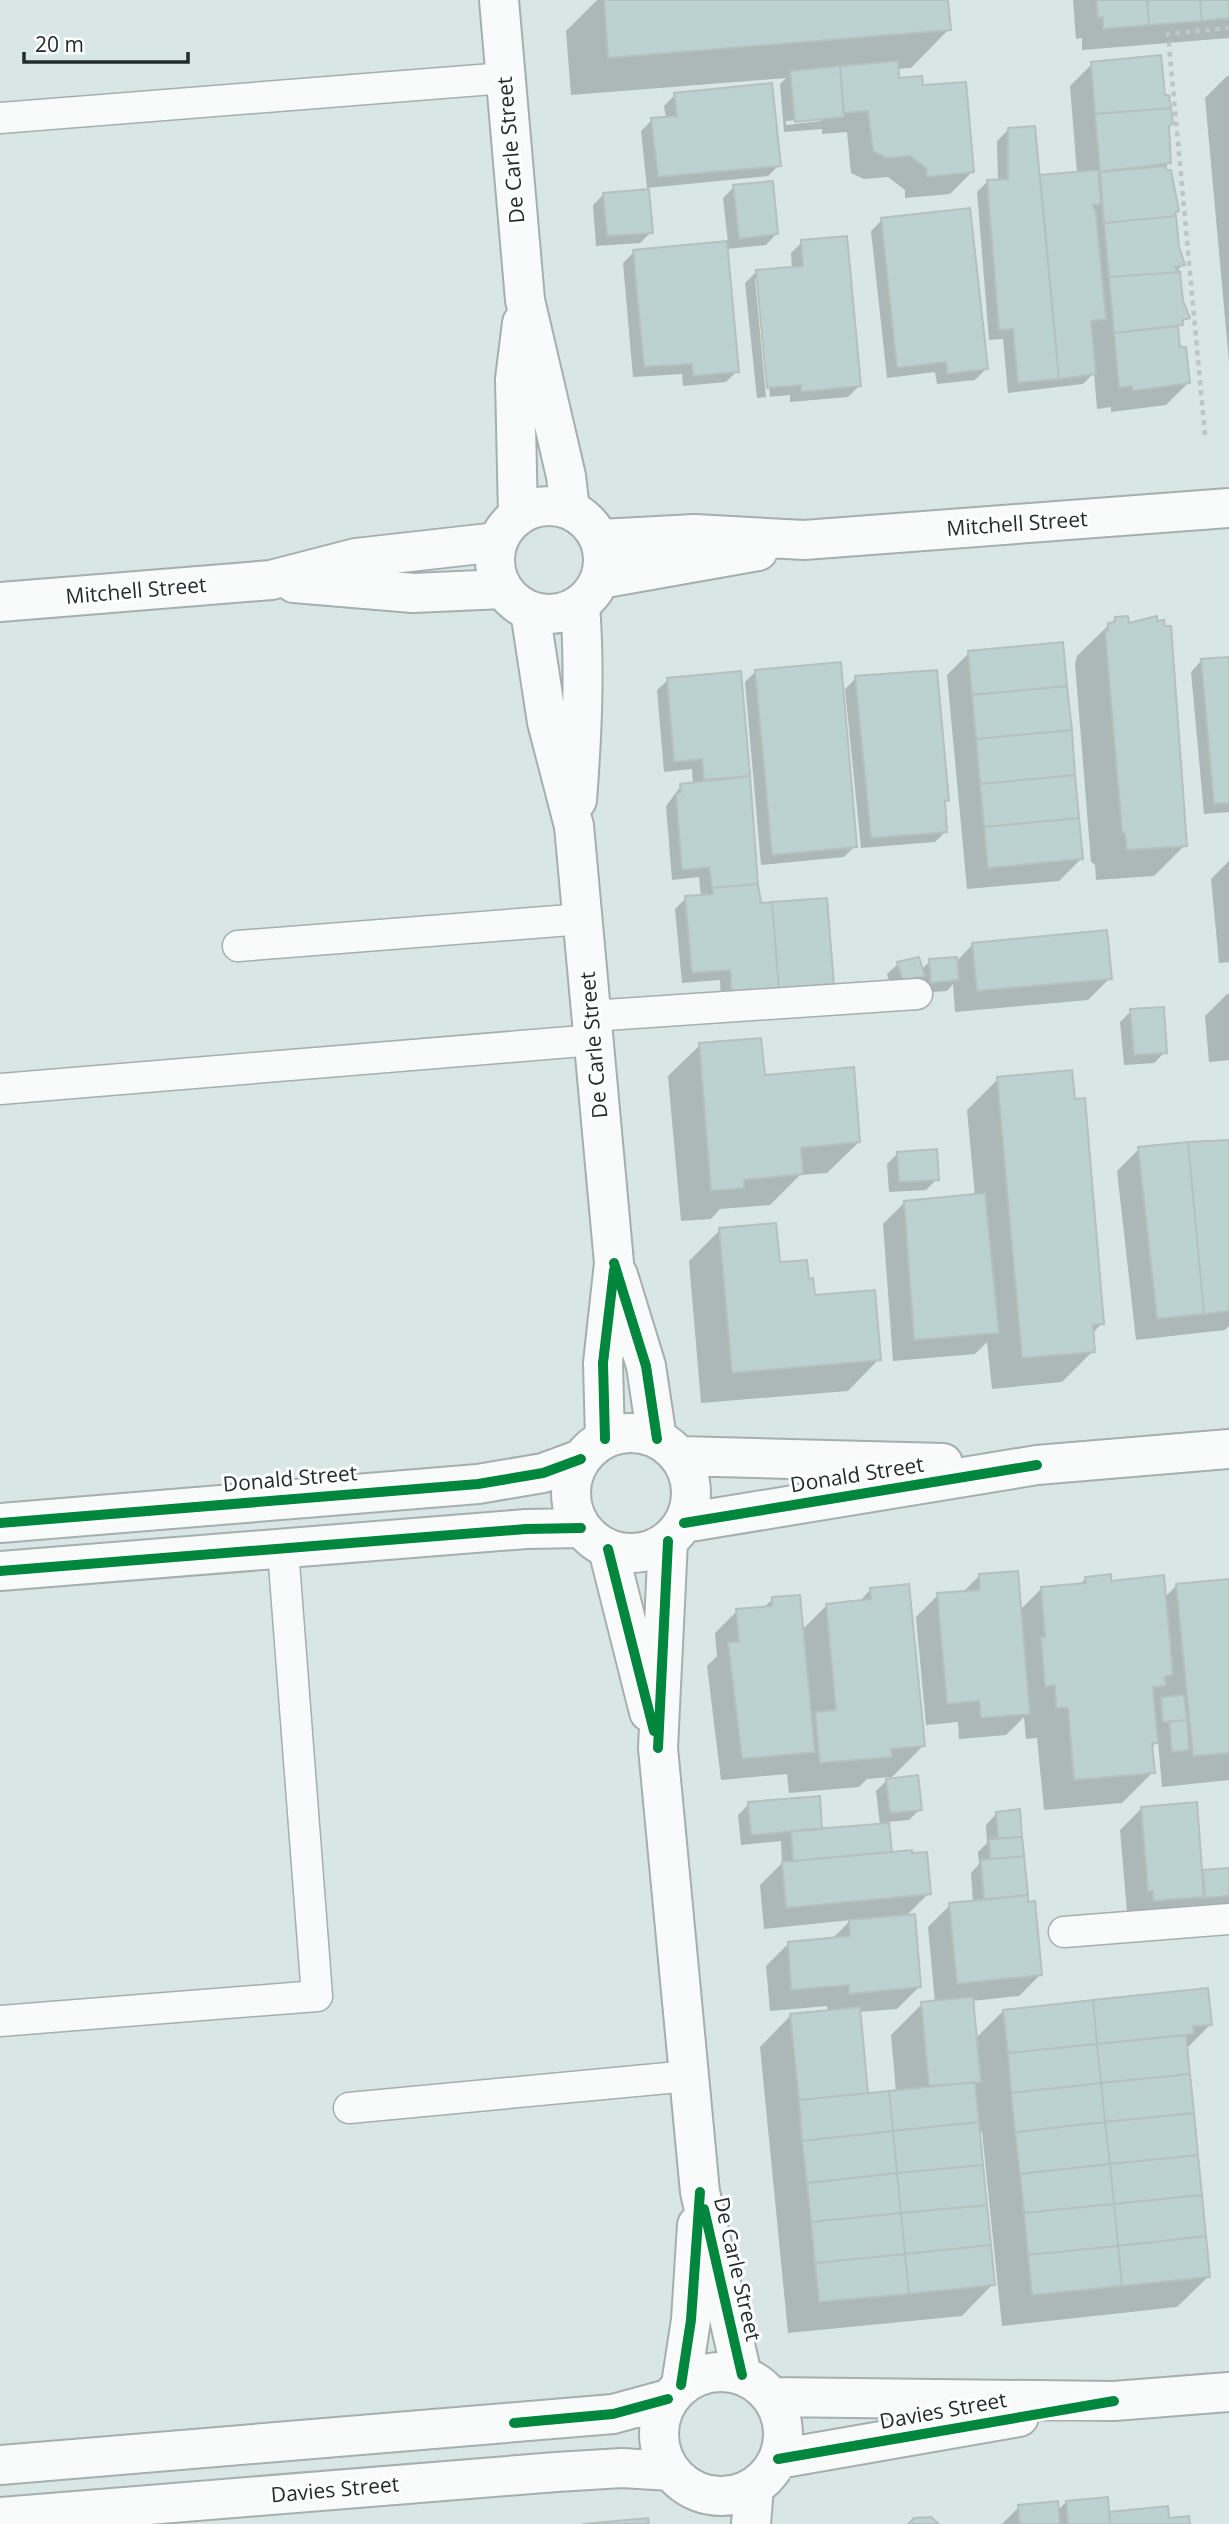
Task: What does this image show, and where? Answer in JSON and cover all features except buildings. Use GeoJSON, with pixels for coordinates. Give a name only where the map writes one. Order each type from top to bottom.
{"type":"FeatureCollection","features":[{"type":"Feature","properties":{"kind":"street","name":"De Carle Street"},"geometry":{"type":"LineString","coordinates":[[499,0],[525,300],[566,476],[570,510]]}},
{"type":"Feature","properties":{"kind":"street","name":"De Carle Street"},"geometry":{"type":"LineString","coordinates":[[508,529],[515,379],[525,300]]}},
{"type":"Feature","properties":{"kind":"street"},"geometry":{"type":"LineString","coordinates":[[552,505],[582,516],[600,539],[604,566],[590,592],[555,614],[516,600],[496,574],[508,529],[534,508],[552,505]]}},
{"type":"Feature","properties":{"kind":"street","name":"Mitchell Street"},"geometry":{"type":"LineString","coordinates":[[600,539],[695,534],[804,540],[1229,508]]}},
{"type":"Feature","properties":{"kind":"street","name":"Mitchell Street"},"geometry":{"type":"LineString","coordinates":[[0,602],[271,580],[356,558],[508,529]]}},
{"type":"Feature","properties":{"kind":"street","name":"Mitchell Street"},"geometry":{"type":"LineString","coordinates":[[590,592],[804,540]]}},
{"type":"Feature","properties":{"kind":"street","name":"Mitchell Street"},"geometry":{"type":"LineString","coordinates":[[271,580],[358,590],[516,600]]}},
{"type":"Feature","properties":{"kind":"street","name":"De Carle Street"},"geometry":{"type":"LineString","coordinates":[[574,826],[590,592]]}},
{"type":"Feature","properties":{"kind":"street","name":"De Carle Street"},"geometry":{"type":"LineString","coordinates":[[516,600],[574,826],[593,1028],[614,1263],[593,1449]]}},
{"type":"Feature","properties":{"kind":"street","name":"De Carle Street"},"geometry":{"type":"LineString","coordinates":[[614,1263],[668,1448]]}},
{"type":"Feature","properties":{"kind":"street"},"geometry":{"type":"LineString","coordinates":[[0,1571],[526,1529],[595,1539],[639,1553],[676,1532],[692,1489],[688,1472],[668,1448],[640,1434],[593,1449],[573,1476],[570,1493],[573,1512],[595,1539]]}},
{"type":"Feature","properties":{"kind":"street","name":"Donald Street"},"geometry":{"type":"LineString","coordinates":[[668,1448],[1037,1465]]}},
{"type":"Feature","properties":{"kind":"street","name":"Donald Street"},"geometry":{"type":"LineString","coordinates":[[0,1523],[478,1484],[543,1473],[593,1449]]}},
{"type":"Feature","properties":{"kind":"street","name":"Donald Street"},"geometry":{"type":"LineString","coordinates":[[676,1532],[1037,1465],[1229,1449]]}},
{"type":"Feature","properties":{"kind":"street","name":"De Carle Street"},"geometry":{"type":"LineString","coordinates":[[675,2392],[691,2320],[700,2192],[658,1748],[676,1532]]}},
{"type":"Feature","properties":{"kind":"street","name":"De Carle Street"},"geometry":{"type":"LineString","coordinates":[[595,1539],[658,1748]]}},
{"type":"Feature","properties":{"kind":"street","name":"De Carle Street"},"geometry":{"type":"LineString","coordinates":[[700,2192],[757,2386]]}},
{"type":"Feature","properties":{"kind":"street"},"geometry":{"type":"LineString","coordinates":[[0,2465],[613,2414],[675,2392],[700,2375],[721,2371],[757,2386],[783,2427],[751,2524]]}},
{"type":"Feature","properties":{"kind":"street","name":"Davies Street"},"geometry":{"type":"LineString","coordinates":[[757,2386],[1114,2400],[1229,2392]]}},
{"type":"Feature","properties":{"kind":"street"},"geometry":{"type":"LineString","coordinates":[[675,2392],[660,2417],[658,2436],[662,2455],[691,2496],[735,2494],[766,2473]]}},
{"type":"Feature","properties":{"kind":"street","name":"Davies Street"},"geometry":{"type":"LineString","coordinates":[[766,2473],[1114,2400]]}},
{"type":"Feature","properties":{"kind":"street","name":"Davies Street"},"geometry":{"type":"LineString","coordinates":[[0,2517],[622,2468],[691,2496]]}},
{"type":"Feature","properties":{"kind":"lane"},"geometry":{"type":"LineString","coordinates":[[0,118],[505,78]]}},
{"type":"Feature","properties":{"kind":"lane"},"geometry":{"type":"LineString","coordinates":[[239,946],[583,919]]}},
{"type":"Feature","properties":{"kind":"lane"},"geometry":{"type":"LineString","coordinates":[[0,1089],[917,994]]}},
{"type":"Feature","properties":{"kind":"lane"},"geometry":{"type":"LineString","coordinates":[[0,2021],[317,1996],[283,1550]]}},
{"type":"Feature","properties":{"kind":"lane"},"geometry":{"type":"LineString","coordinates":[[1064,1932],[1229,1919]]}},
{"type":"Feature","properties":{"kind":"lane"},"geometry":{"type":"LineString","coordinates":[[349,2108],[689,2076]]}},
{"type":"Feature","properties":{"kind":"path"},"geometry":{"type":"LineString","coordinates":[[1205,435],[1168,34],[1229,28]]}},
{"type":"Feature","properties":{"kind":"cycle path"},"geometry":{"type":"LineString","coordinates":[[614,1263],[646,1366],[657,1439]]}},
{"type":"Feature","properties":{"kind":"cycle path"},"geometry":{"type":"LineString","coordinates":[[605,1439],[603,1363],[614,1270]]}},
{"type":"Feature","properties":{"kind":"cycle path"},"geometry":{"type":"LineString","coordinates":[[0,1523],[478,1484],[543,1473],[581,1459]]}},
{"type":"Feature","properties":{"kind":"cycle path"},"geometry":{"type":"LineString","coordinates":[[684,1523],[1037,1465]]}},
{"type":"Feature","properties":{"kind":"cycle path"},"geometry":{"type":"LineString","coordinates":[[0,1571],[526,1529],[581,1528]]}},
{"type":"Feature","properties":{"kind":"cycle path"},"geometry":{"type":"LineString","coordinates":[[658,1748],[668,1541]]}},
{"type":"Feature","properties":{"kind":"cycle path"},"geometry":{"type":"LineString","coordinates":[[608,1549],[654,1731]]}},
{"type":"Feature","properties":{"kind":"cycle path"},"geometry":{"type":"LineString","coordinates":[[681,2385],[691,2320],[700,2192]]}},
{"type":"Feature","properties":{"kind":"cycle path"},"geometry":{"type":"LineString","coordinates":[[704,2209],[742,2375]]}},
{"type":"Feature","properties":{"kind":"cycle path"},"geometry":{"type":"LineString","coordinates":[[514,2423],[613,2414],[668,2399]]}},
{"type":"Feature","properties":{"kind":"cycle path"},"geometry":{"type":"LineString","coordinates":[[778,2459],[1114,2401]]}}]}
